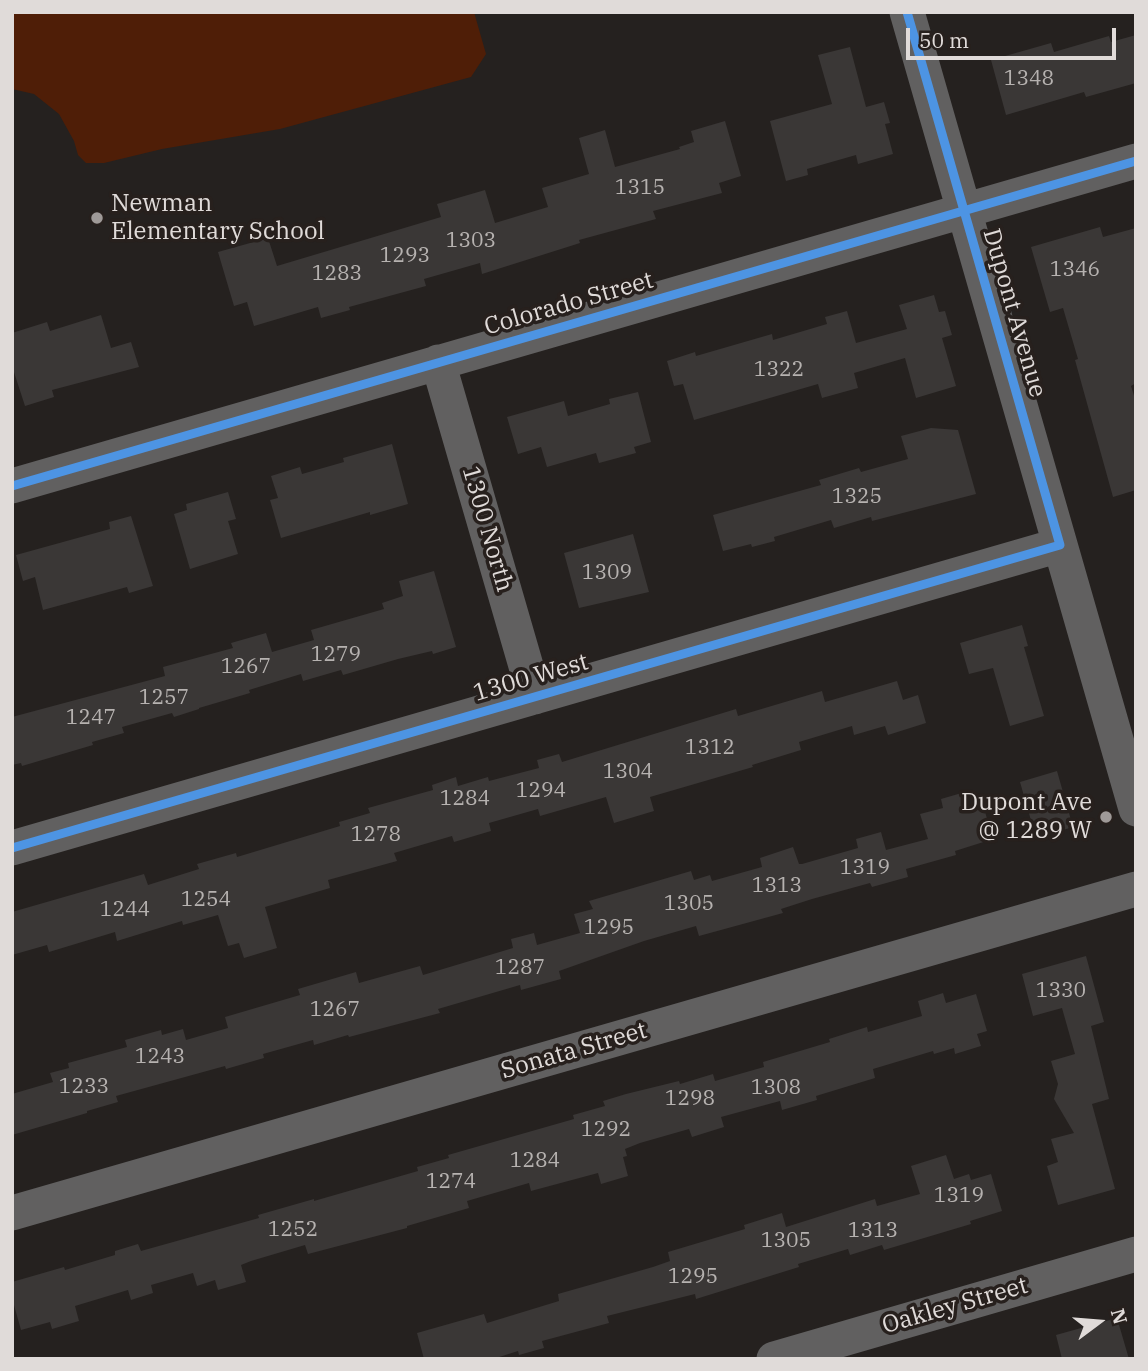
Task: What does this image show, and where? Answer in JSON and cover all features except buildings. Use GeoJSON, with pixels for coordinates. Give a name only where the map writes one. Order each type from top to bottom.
{"type":"FeatureCollection","features":[{"type":"Feature","properties":{"kind":"street","name":"Dupont Avenue"},"geometry":{"type":"LineString","coordinates":[[907,12],[1136,809]]}},
{"type":"Feature","properties":{"kind":"street","name":"Colorado Street"},"geometry":{"type":"LineString","coordinates":[[12,486],[1136,161]]}},
{"type":"Feature","properties":{"kind":"street","name":"1300 North"},"geometry":{"type":"LineString","coordinates":[[438,362],[535,697]]}},
{"type":"Feature","properties":{"kind":"street","name":"1300 West"},"geometry":{"type":"LineString","coordinates":[[12,848],[1060,545]]}},
{"type":"Feature","properties":{"kind":"street","name":"Sonata Street"},"geometry":{"type":"LineString","coordinates":[[12,1213],[1136,889]]}},
{"type":"Feature","properties":{"kind":"street","name":"Oakley Street"},"geometry":{"type":"LineString","coordinates":[[774,1359],[1136,1254]]}},
{"type":"Feature","properties":{"kind":"shaded area"},"geometry":{"type":"Polygon","coordinates":[[[12,12],[474,12],[486,54],[471,77],[280,129],[162,149],[104,163],[86,163],[78,155],[74,141],[59,114],[34,94],[12,89],[12,12]]]}},
{"type":"Feature","properties":{"kind":"cycle path"},"geometry":{"type":"LineString","coordinates":[[12,848],[1060,545],[907,12]]}},
{"type":"Feature","properties":{"kind":"cycle path"},"geometry":{"type":"LineString","coordinates":[[12,486],[1136,161]]}},
{"type":"Feature","properties":{"kind":"place","name":"Newman Elementary School"},"geometry":{"type":"Point","coordinates":[97,218]}},
{"type":"Feature","properties":{"kind":"place","name":"Dupont Ave @ 1289 W"},"geometry":{"type":"Point","coordinates":[1106,817]}}]}
